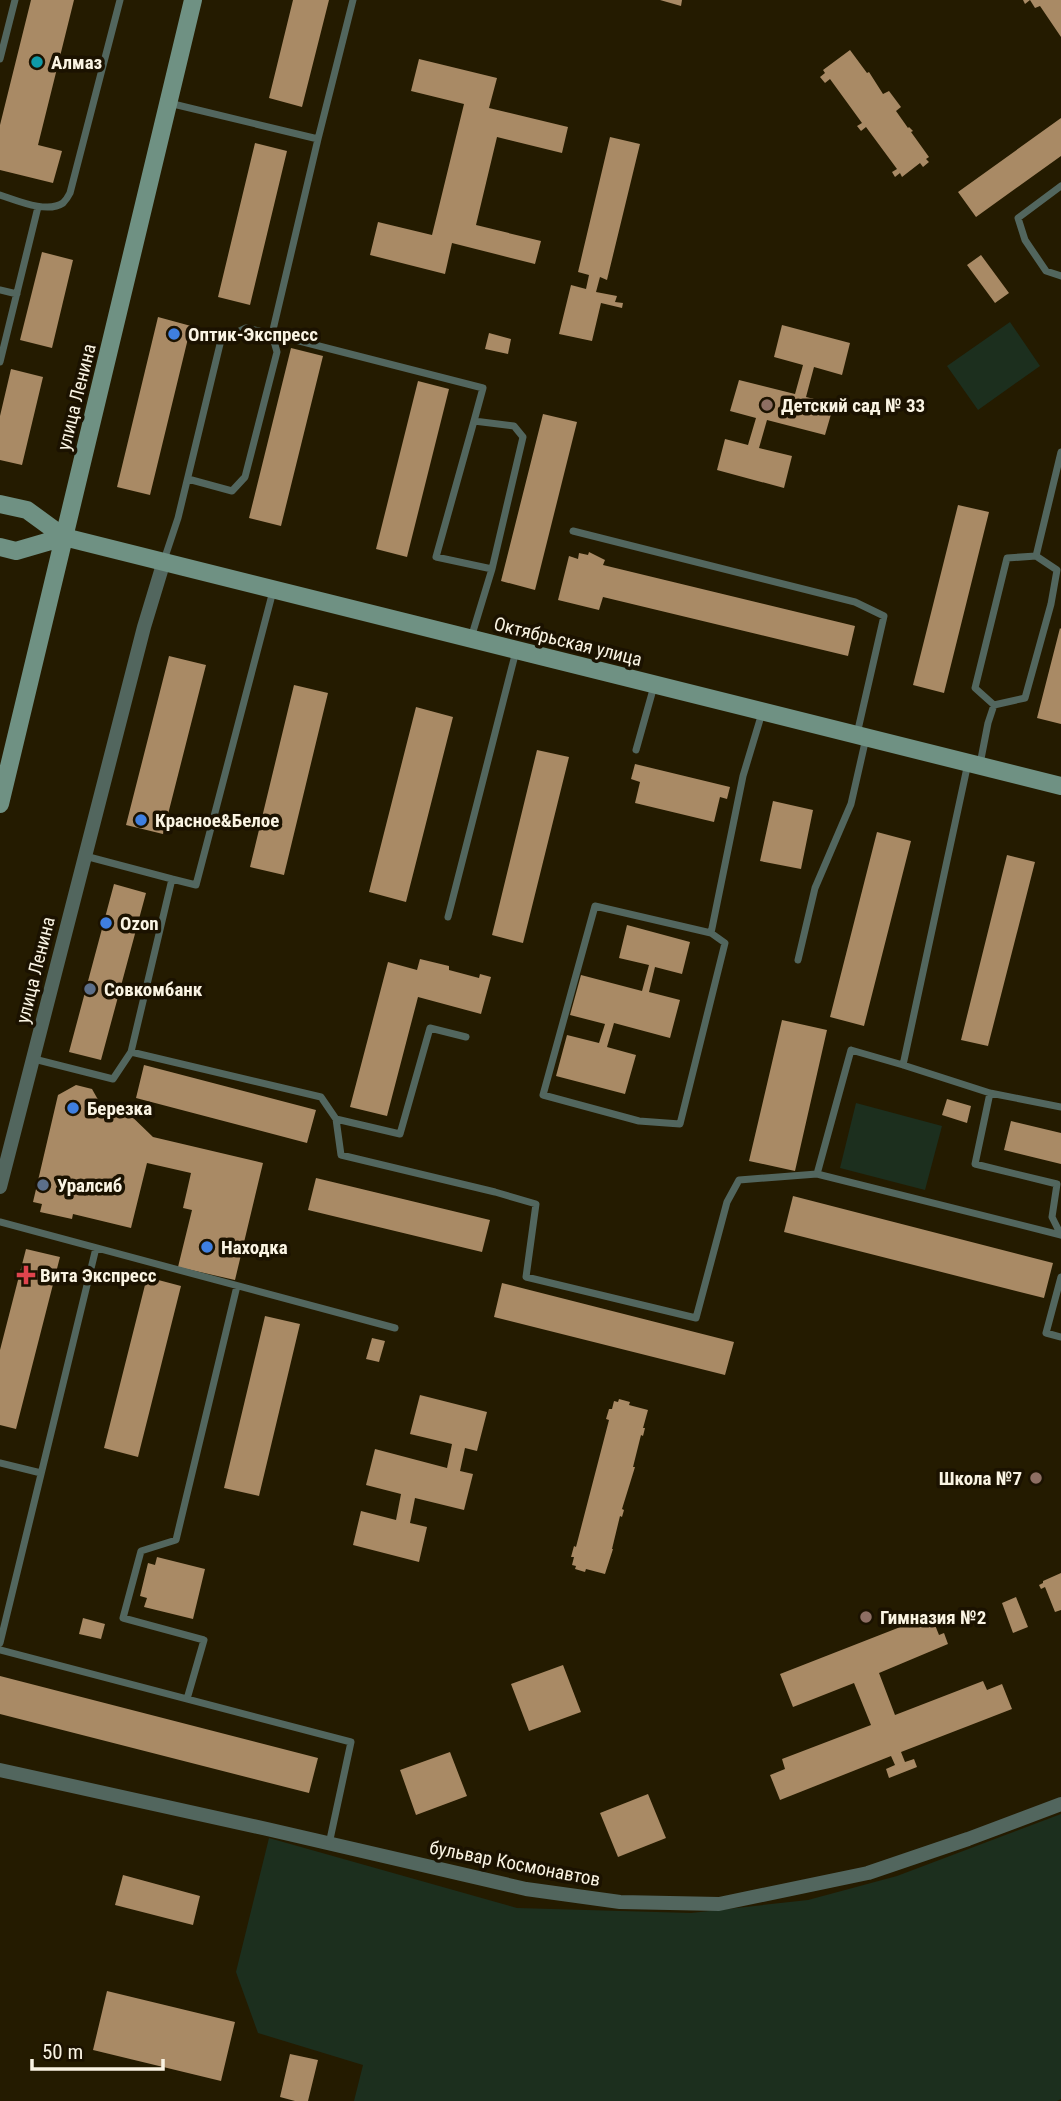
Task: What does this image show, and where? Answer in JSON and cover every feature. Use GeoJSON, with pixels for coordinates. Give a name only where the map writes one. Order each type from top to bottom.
{"type":"FeatureCollection","features":[{"type":"Feature","properties":{"kind":"street","name":"улица Ленина"},"geometry":{"type":"LineString","coordinates":[[0,804],[193,0]]}},
{"type":"Feature","properties":{"kind":"street","name":"Октябрьская улица"},"geometry":{"type":"LineString","coordinates":[[0,504],[27,510],[64,537],[1061,786]]}},
{"type":"Feature","properties":{"kind":"street","name":"Октябрьская улица"},"geometry":{"type":"LineString","coordinates":[[0,547],[16,551],[64,537]]}},
{"type":"Feature","properties":{"kind":"street","name":"улица Ленина"},"geometry":{"type":"LineString","coordinates":[[0,1187],[144,627],[164,561]]}},
{"type":"Feature","properties":{"kind":"street","name":"бульвар Космонавтов"},"geometry":{"type":"LineString","coordinates":[[0,1770],[526,1889],[620,1902],[719,1904],[868,1873],[1061,1804]]}},
{"type":"Feature","properties":{"kind":"lane"},"geometry":{"type":"LineString","coordinates":[[0,59],[15,0]]}},
{"type":"Feature","properties":{"kind":"lane"},"geometry":{"type":"LineString","coordinates":[[0,195],[38,206],[53,206],[63,203],[70,193],[120,0]]}},
{"type":"Feature","properties":{"kind":"lane"},"geometry":{"type":"LineString","coordinates":[[188,480],[232,491],[244,477],[277,352],[272,334],[353,0]]}},
{"type":"Feature","properties":{"kind":"lane"},"geometry":{"type":"LineString","coordinates":[[169,103],[318,139]]}},
{"type":"Feature","properties":{"kind":"lane"},"geometry":{"type":"LineString","coordinates":[[1061,186],[1018,218],[1025,240],[1046,271],[1061,276]]}},
{"type":"Feature","properties":{"kind":"lane"},"geometry":{"type":"LineString","coordinates":[[0,362],[38,206]]}},
{"type":"Feature","properties":{"kind":"lane"},"geometry":{"type":"LineString","coordinates":[[0,290],[17,294]]}},
{"type":"Feature","properties":{"kind":"lane"},"geometry":{"type":"LineString","coordinates":[[164,561],[188,480],[221,340],[246,328],[483,388],[436,557],[492,569]]}},
{"type":"Feature","properties":{"kind":"lane"},"geometry":{"type":"LineString","coordinates":[[471,639],[492,569],[523,437],[514,426],[474,421]]}},
{"type":"Feature","properties":{"kind":"lane"},"geometry":{"type":"LineString","coordinates":[[1036,556],[1061,452]]}},
{"type":"Feature","properties":{"kind":"lane"},"geometry":{"type":"LineString","coordinates":[[573,531],[855,602],[884,617],[851,804],[815,888],[798,960]]}},
{"type":"Feature","properties":{"kind":"lane"},"geometry":{"type":"LineString","coordinates":[[1036,556],[1058,570],[1033,671],[1025,698],[994,705],[975,688],[1007,558],[1036,556]]}},
{"type":"Feature","properties":{"kind":"lane"},"geometry":{"type":"LineString","coordinates":[[85,856],[196,885],[274,589]]}},
{"type":"Feature","properties":{"kind":"lane"},"geometry":{"type":"LineString","coordinates":[[448,917],[516,650]]}},
{"type":"Feature","properties":{"kind":"lane"},"geometry":{"type":"LineString","coordinates":[[636,750],[655,684]]}},
{"type":"Feature","properties":{"kind":"lane"},"geometry":{"type":"LineString","coordinates":[[903,1065],[974,764],[994,705]]}},
{"type":"Feature","properties":{"kind":"lane"},"geometry":{"type":"LineString","coordinates":[[712,933],[743,776],[763,711]]}},
{"type":"Feature","properties":{"kind":"lane"},"geometry":{"type":"LineString","coordinates":[[34,1059],[113,1079],[131,1052],[172,879]]}},
{"type":"Feature","properties":{"kind":"lane"},"geometry":{"type":"LineString","coordinates":[[595,906],[712,933],[725,943],[680,1124],[639,1121],[543,1095],[595,906]]}},
{"type":"Feature","properties":{"kind":"lane"},"geometry":{"type":"LineString","coordinates":[[336,1119],[400,1134],[430,1028],[466,1037]]}},
{"type":"Feature","properties":{"kind":"lane"},"geometry":{"type":"LineString","coordinates":[[817,1174],[851,1050],[990,1093],[1061,1107]]}},
{"type":"Feature","properties":{"kind":"lane"},"geometry":{"type":"LineString","coordinates":[[131,1052],[321,1097],[336,1119],[341,1155],[537,1204],[526,1277],[696,1318],[727,1202],[739,1180],[817,1174],[1061,1235]]}},
{"type":"Feature","properties":{"kind":"lane"},"geometry":{"type":"LineString","coordinates":[[990,1093],[975,1164],[1057,1184],[1052,1217],[1061,1235]]}},
{"type":"Feature","properties":{"kind":"lane"},"geometry":{"type":"LineString","coordinates":[[0,1223],[395,1328]]}},
{"type":"Feature","properties":{"kind":"lane"},"geometry":{"type":"LineString","coordinates":[[0,1643],[96,1248]]}},
{"type":"Feature","properties":{"kind":"lane"},"geometry":{"type":"LineString","coordinates":[[1061,1277],[1046,1333],[1061,1337]]}},
{"type":"Feature","properties":{"kind":"lane"},"geometry":{"type":"LineString","coordinates":[[187,1699],[204,1640],[123,1618],[141,1551],[176,1540],[237,1286]]}},
{"type":"Feature","properties":{"kind":"lane"},"geometry":{"type":"LineString","coordinates":[[0,1463],[41,1473]]}},
{"type":"Feature","properties":{"kind":"lane"},"geometry":{"type":"LineString","coordinates":[[0,1650],[351,1742],[329,1844]]}},
{"type":"Feature","properties":{"kind":"green space"},"geometry":{"type":"Polygon","coordinates":[[[1010,322],[1040,366],[978,410],[947,366],[1010,322]]]}},
{"type":"Feature","properties":{"kind":"green space"},"geometry":{"type":"Polygon","coordinates":[[[856,1103],[942,1126],[925,1190],[840,1168],[856,1103]]]}},
{"type":"Feature","properties":{"kind":"green space"},"geometry":{"type":"Polygon","coordinates":[[[1061,1814],[1061,2099],[1057,2101],[354,2101],[363,2065],[258,2033],[236,1972],[269,1838],[517,1908],[691,1913],[808,1900],[897,1876],[1061,1814]]]}},
{"type":"Feature","properties":{"kind":"building","name":"Алмаз"},"geometry":{"type":"Polygon","coordinates":[[[31,0],[74,0],[38,145],[62,151],[53,183],[0,170],[0,125],[31,0]]]}},
{"type":"Feature","properties":{"kind":"building"},"geometry":{"type":"Polygon","coordinates":[[[293,0],[329,0],[302,107],[269,98],[293,0]]]}},
{"type":"Feature","properties":{"kind":"building"},"geometry":{"type":"Polygon","coordinates":[[[660,0],[682,0],[681,6],[660,0]]]}},
{"type":"Feature","properties":{"kind":"building"},"geometry":{"type":"Polygon","coordinates":[[[1030,0],[1061,0],[1061,37],[1040,6],[1035,8],[1030,0]]]}},
{"type":"Feature","properties":{"kind":"building"},"geometry":{"type":"Polygon","coordinates":[[[850,50],[883,94],[889,91],[901,107],[896,111],[913,131],[911,132],[929,157],[926,159],[929,162],[923,167],[920,163],[902,177],[900,173],[895,177],[892,172],[897,169],[866,127],[861,131],[857,126],[862,123],[830,79],[825,83],[820,77],[825,73],[823,70],[850,50]]]}},
{"type":"Feature","properties":{"kind":"building"},"geometry":{"type":"Polygon","coordinates":[[[419,59],[497,78],[489,108],[568,127],[562,153],[497,137],[476,225],[541,241],[535,264],[452,243],[445,274],[370,255],[378,222],[432,235],[464,104],[411,91],[419,59]]]}},
{"type":"Feature","properties":{"kind":"building"},"geometry":{"type":"Polygon","coordinates":[[[1061,118],[1061,156],[976,217],[958,192],[1061,118]]]}},
{"type":"Feature","properties":{"kind":"building"},"geometry":{"type":"Polygon","coordinates":[[[610,137],[640,144],[607,280],[600,277],[596,292],[617,296],[615,302],[623,303],[622,308],[601,303],[592,341],[559,334],[571,285],[586,289],[589,275],[578,272],[610,137]]]}},
{"type":"Feature","properties":{"kind":"building"},"geometry":{"type":"Polygon","coordinates":[[[255,143],[287,151],[250,305],[218,297],[255,143]]]}},
{"type":"Feature","properties":{"kind":"building"},"geometry":{"type":"Polygon","coordinates":[[[42,252],[73,260],[52,348],[20,340],[42,252]]]}},
{"type":"Feature","properties":{"kind":"building"},"geometry":{"type":"Polygon","coordinates":[[[981,255],[1009,293],[995,303],[967,265],[981,255]]]}},
{"type":"Feature","properties":{"kind":"building"},"geometry":{"type":"Polygon","coordinates":[[[158,317],[191,326],[150,495],[117,487],[158,317]]]}},
{"type":"Feature","properties":{"kind":"building"},"geometry":{"type":"Polygon","coordinates":[[[782,325],[850,343],[842,375],[814,367],[806,397],[834,404],[825,435],[767,420],[759,448],[792,456],[784,488],[717,470],[725,439],[748,445],[756,418],[730,411],[739,380],[795,394],[803,365],[774,357],[782,325]]]}},
{"type":"Feature","properties":{"kind":"building"},"geometry":{"type":"Polygon","coordinates":[[[489,333],[511,339],[508,354],[485,349],[489,333]]]}},
{"type":"Feature","properties":{"kind":"building"},"geometry":{"type":"Polygon","coordinates":[[[291,348],[323,356],[281,526],[249,518],[291,348]]]}},
{"type":"Feature","properties":{"kind":"building"},"geometry":{"type":"Polygon","coordinates":[[[11,369],[43,377],[22,465],[0,460],[0,416],[11,369]]]}},
{"type":"Feature","properties":{"kind":"building"},"geometry":{"type":"Polygon","coordinates":[[[418,381],[449,389],[407,557],[376,549],[418,381]]]}},
{"type":"Feature","properties":{"kind":"building"},"geometry":{"type":"Polygon","coordinates":[[[543,414],[577,422],[535,590],[501,581],[543,414]]]}},
{"type":"Feature","properties":{"kind":"building"},"geometry":{"type":"Polygon","coordinates":[[[958,505],[989,512],[944,693],[913,685],[958,505]]]}},
{"type":"Feature","properties":{"kind":"building"},"geometry":{"type":"Polygon","coordinates":[[[589,552],[605,560],[603,565],[855,626],[848,656],[603,597],[599,610],[558,600],[569,556],[578,559],[579,553],[588,555],[589,552]]]}},
{"type":"Feature","properties":{"kind":"building"},"geometry":{"type":"Polygon","coordinates":[[[1061,629],[1061,724],[1037,718],[1061,629]]]}},
{"type":"Feature","properties":{"kind":"building"},"geometry":{"type":"Polygon","coordinates":[[[169,656],[206,665],[163,834],[126,825],[169,656]]]}},
{"type":"Feature","properties":{"kind":"building"},"geometry":{"type":"Polygon","coordinates":[[[294,685],[328,693],[284,875],[250,867],[294,685]]]}},
{"type":"Feature","properties":{"kind":"building"},"geometry":{"type":"Polygon","coordinates":[[[416,707],[453,717],[406,902],[369,892],[416,707]]]}},
{"type":"Feature","properties":{"kind":"building"},"geometry":{"type":"Polygon","coordinates":[[[537,750],[569,757],[523,943],[492,935],[537,750]]]}},
{"type":"Feature","properties":{"kind":"building"},"geometry":{"type":"Polygon","coordinates":[[[635,764],[730,787],[727,799],[720,797],[714,822],[635,803],[640,782],[631,779],[635,764]]]}},
{"type":"Feature","properties":{"kind":"building"},"geometry":{"type":"Polygon","coordinates":[[[773,801],[813,810],[801,869],[760,861],[773,801]]]}},
{"type":"Feature","properties":{"kind":"building"},"geometry":{"type":"Polygon","coordinates":[[[877,832],[911,841],[864,1026],[830,1017],[877,832]]]}},
{"type":"Feature","properties":{"kind":"building"},"geometry":{"type":"Polygon","coordinates":[[[1007,855],[1035,862],[988,1046],[961,1040],[1007,855]]]}},
{"type":"Feature","properties":{"kind":"building"},"geometry":{"type":"Polygon","coordinates":[[[114,884],[146,893],[101,1060],[69,1052],[114,884]]]}},
{"type":"Feature","properties":{"kind":"building"},"geometry":{"type":"Polygon","coordinates":[[[627,925],[690,942],[682,974],[655,967],[649,992],[680,1000],[670,1038],[614,1023],[607,1047],[636,1055],[625,1094],[556,1076],[567,1035],[599,1043],[605,1024],[570,1015],[581,975],[642,991],[649,965],[619,958],[627,925]]]}},
{"type":"Feature","properties":{"kind":"building"},"geometry":{"type":"Polygon","coordinates":[[[420,959],[449,966],[449,970],[479,978],[480,974],[491,977],[481,1014],[418,997],[387,1116],[350,1107],[388,962],[417,970],[420,959]]]}},
{"type":"Feature","properties":{"kind":"building"},"geometry":{"type":"Polygon","coordinates":[[[782,1020],[827,1030],[795,1171],[749,1161],[782,1020]]]}},
{"type":"Feature","properties":{"kind":"building"},"geometry":{"type":"Polygon","coordinates":[[[144,1065],[316,1110],[307,1143],[136,1098],[144,1065]]]}},
{"type":"Feature","properties":{"kind":"building"},"geometry":{"type":"Polygon","coordinates":[[[76,1085],[92,1089],[101,1105],[125,1110],[153,1137],[263,1163],[235,1280],[178,1267],[192,1210],[183,1208],[191,1173],[147,1163],[131,1228],[73,1214],[72,1219],[40,1212],[42,1204],[33,1202],[58,1095],[76,1085]]]}},
{"type":"Feature","properties":{"kind":"building"},"geometry":{"type":"Polygon","coordinates":[[[947,1099],[971,1106],[967,1123],[942,1115],[947,1099]]]}},
{"type":"Feature","properties":{"kind":"building"},"geometry":{"type":"Polygon","coordinates":[[[1011,1121],[1061,1133],[1061,1164],[1004,1150],[1011,1121]]]}},
{"type":"Feature","properties":{"kind":"building"},"geometry":{"type":"Polygon","coordinates":[[[316,1178],[490,1220],[482,1252],[308,1210],[316,1178]]]}},
{"type":"Feature","properties":{"kind":"building"},"geometry":{"type":"Polygon","coordinates":[[[793,1196],[1053,1263],[1044,1298],[784,1232],[793,1196]]]}},
{"type":"Feature","properties":{"kind":"building"},"geometry":{"type":"Polygon","coordinates":[[[26,1249],[60,1257],[16,1429],[0,1425],[0,1350],[26,1249]]]}},
{"type":"Feature","properties":{"kind":"building"},"geometry":{"type":"Polygon","coordinates":[[[147,1277],[181,1286],[138,1457],[104,1448],[147,1277]]]}},
{"type":"Feature","properties":{"kind":"building"},"geometry":{"type":"Polygon","coordinates":[[[502,1283],[734,1342],[725,1375],[494,1317],[502,1283]]]}},
{"type":"Feature","properties":{"kind":"building"},"geometry":{"type":"Polygon","coordinates":[[[265,1316],[300,1324],[259,1496],[224,1488],[265,1316]]]}},
{"type":"Feature","properties":{"kind":"building"},"geometry":{"type":"Polygon","coordinates":[[[372,1338],[385,1341],[379,1362],[366,1359],[372,1338]]]}},
{"type":"Feature","properties":{"kind":"building"},"geometry":{"type":"Polygon","coordinates":[[[420,1395],[487,1412],[477,1451],[465,1448],[460,1471],[473,1474],[464,1510],[415,1498],[410,1523],[427,1527],[419,1562],[353,1545],[361,1511],[396,1520],[401,1494],[366,1485],[375,1449],[447,1468],[452,1444],[410,1434],[420,1395]]]}},
{"type":"Feature","properties":{"kind":"building"},"geometry":{"type":"Polygon","coordinates":[[[619,1399],[648,1410],[645,1428],[605,1574],[586,1569],[585,1572],[575,1569],[576,1566],[572,1565],[574,1557],[571,1557],[574,1546],[576,1547],[609,1420],[606,1419],[609,1409],[612,1409],[614,1401],[618,1402],[619,1399]]]}},
{"type":"Feature","properties":{"kind":"building"},"geometry":{"type":"Polygon","coordinates":[[[157,1557],[205,1569],[193,1619],[144,1607],[147,1598],[140,1596],[148,1563],[155,1565],[157,1557]]]}},
{"type":"Feature","properties":{"kind":"building"},"geometry":{"type":"Polygon","coordinates":[[[1061,1573],[1061,1610],[1055,1612],[1045,1587],[1041,1589],[1039,1585],[1061,1573]]]}},
{"type":"Feature","properties":{"kind":"building"},"geometry":{"type":"Polygon","coordinates":[[[1016,1597],[1028,1627],[1013,1633],[1002,1603],[1016,1597]]]}},
{"type":"Feature","properties":{"kind":"building"},"geometry":{"type":"Polygon","coordinates":[[[931,1615],[939,1635],[944,1633],[948,1644],[879,1673],[895,1715],[983,1681],[987,1690],[1002,1684],[1012,1709],[901,1752],[905,1762],[914,1759],[917,1767],[889,1778],[886,1769],[895,1765],[891,1756],[780,1800],[770,1775],[785,1769],[782,1759],[871,1725],[854,1683],[793,1707],[780,1674],[931,1615]]]}},
{"type":"Feature","properties":{"kind":"building"},"geometry":{"type":"Polygon","coordinates":[[[83,1618],[105,1624],[101,1639],[79,1634],[83,1618]]]}},
{"type":"Feature","properties":{"kind":"building"},"geometry":{"type":"Polygon","coordinates":[[[563,1665],[581,1712],[529,1731],[511,1684],[563,1665]]]}},
{"type":"Feature","properties":{"kind":"building"},"geometry":{"type":"Polygon","coordinates":[[[0,1676],[318,1758],[309,1793],[0,1714],[0,1676]]]}},
{"type":"Feature","properties":{"kind":"building"},"geometry":{"type":"Polygon","coordinates":[[[450,1752],[467,1796],[416,1815],[400,1770],[450,1752]]]}},
{"type":"Feature","properties":{"kind":"building"},"geometry":{"type":"Polygon","coordinates":[[[648,1794],[666,1838],[618,1857],[600,1813],[648,1794]]]}},
{"type":"Feature","properties":{"kind":"building"},"geometry":{"type":"Polygon","coordinates":[[[123,1875],[200,1896],[193,1925],[115,1905],[123,1875]]]}},
{"type":"Feature","properties":{"kind":"building"},"geometry":{"type":"Polygon","coordinates":[[[107,1991],[235,2022],[221,2081],[93,2050],[107,1991]]]}},
{"type":"Feature","properties":{"kind":"building"},"geometry":{"type":"Polygon","coordinates":[[[290,2054],[318,2060],[308,2101],[280,2097],[290,2054]]]}},
{"type":"Feature","properties":{"kind":"place","name":"Алмаз"},"geometry":{"type":"Point","coordinates":[37,62]}},
{"type":"Feature","properties":{"kind":"place","name":"Оптик-Экспресс"},"geometry":{"type":"Point","coordinates":[174,334]}},
{"type":"Feature","properties":{"kind":"place","name":"Детский сад № 33"},"geometry":{"type":"Point","coordinates":[767,405]}},
{"type":"Feature","properties":{"kind":"place","name":"Красное&Белое"},"geometry":{"type":"Point","coordinates":[141,820]}},
{"type":"Feature","properties":{"kind":"place","name":"Ozon"},"geometry":{"type":"Point","coordinates":[106,923]}},
{"type":"Feature","properties":{"kind":"place","name":"Совкомбанк"},"geometry":{"type":"Point","coordinates":[90,989]}},
{"type":"Feature","properties":{"kind":"place","name":"Березка"},"geometry":{"type":"Point","coordinates":[73,1108]}},
{"type":"Feature","properties":{"kind":"place","name":"Уралсиб"},"geometry":{"type":"Point","coordinates":[43,1185]}},
{"type":"Feature","properties":{"kind":"place","name":"Находка"},"geometry":{"type":"Point","coordinates":[207,1247]}},
{"type":"Feature","properties":{"kind":"place","name":"Вита Экспресс"},"geometry":{"type":"Point","coordinates":[26,1275]}},
{"type":"Feature","properties":{"kind":"place","name":"Школа №7"},"geometry":{"type":"Point","coordinates":[1036,1478]}},
{"type":"Feature","properties":{"kind":"place","name":"Гимназия №2"},"geometry":{"type":"Point","coordinates":[866,1617]}}]}
